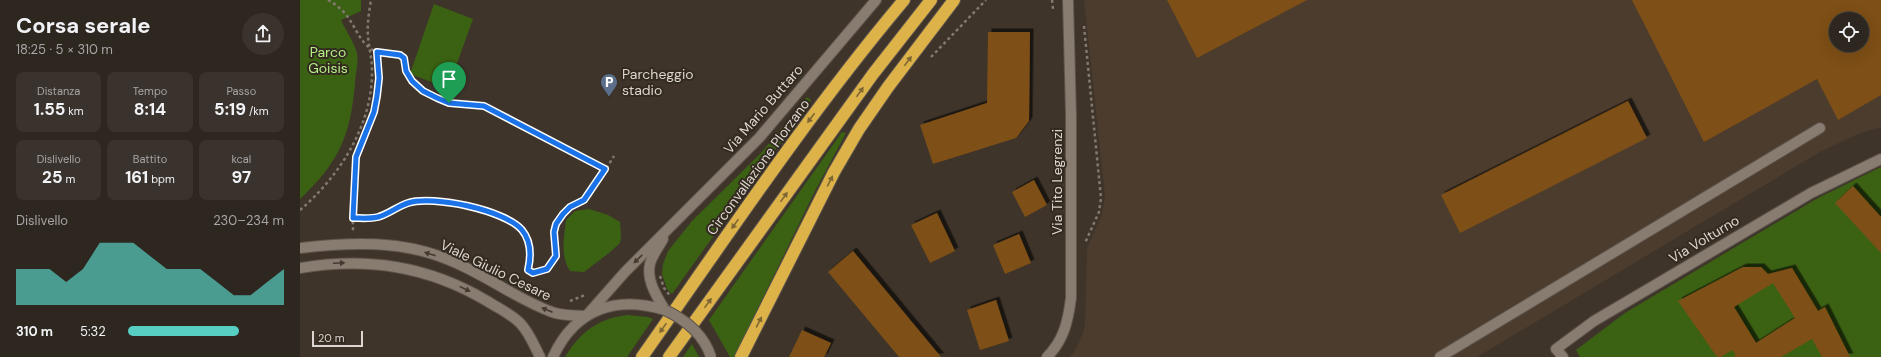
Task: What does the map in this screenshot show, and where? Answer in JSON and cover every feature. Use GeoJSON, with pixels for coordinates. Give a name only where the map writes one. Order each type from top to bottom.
{"type":"FeatureCollection","features":[{"type":"Feature","properties":{"kind":"highway","name":"Circonvallazione Plorzano"},"geometry":{"type":"LineString","coordinates":[[642,357],[786,152],[855,59],[904,0]]}},
{"type":"Feature","properties":{"kind":"highway"},"geometry":{"type":"LineString","coordinates":[[669,357],[873,74],[931,0]]}},
{"type":"Feature","properties":{"kind":"highway"},"geometry":{"type":"LineString","coordinates":[[741,357],[834,172],[859,130],[888,87],[954,0]]}},
{"type":"Feature","properties":{"kind":"street","name":"Via Mario Buttaro"},"geometry":{"type":"LineString","coordinates":[[586,315],[625,272],[759,138],[876,0]]}},
{"type":"Feature","properties":{"kind":"street","name":"Via Tito Legrenzi"},"geometry":{"type":"LineString","coordinates":[[1047,357],[1056,346],[1065,330],[1068,322],[1071,298],[1071,115],[1068,0]]}},
{"type":"Feature","properties":{"kind":"street"},"geometry":{"type":"LineString","coordinates":[[1440,357],[1820,128]]}},
{"type":"Feature","properties":{"kind":"street","name":"Via Volturno"},"geometry":{"type":"LineString","coordinates":[[1563,357],[1556,349],[1594,321],[1810,193],[1881,159]]}},
{"type":"Feature","properties":{"kind":"street","name":"Via Mario Buttaro"},"geometry":{"type":"LineString","coordinates":[[665,310],[655,294],[655,278],[650,264],[666,232]]}},
{"type":"Feature","properties":{"kind":"street","name":"Viale Giulio Cesare"},"geometry":{"type":"LineString","coordinates":[[300,248],[353,243],[385,245],[420,250],[449,260],[480,274],[529,303],[561,314],[586,315],[606,308],[625,304],[642,304],[665,310],[680,318],[691,327],[704,342],[711,357]]}},
{"type":"Feature","properties":{"kind":"street"},"geometry":{"type":"LineString","coordinates":[[300,268],[338,263],[385,264],[438,277],[466,289],[520,323],[530,337],[540,357]]}},
{"type":"Feature","properties":{"kind":"street","name":"Viale Giulio Cesare"},"geometry":{"type":"LineString","coordinates":[[553,357],[564,338],[586,315]]}},
{"type":"Feature","properties":{"kind":"path"},"geometry":{"type":"LineString","coordinates":[[328,0],[337,5],[348,17],[362,41],[370,49],[377,52],[400,55],[404,58],[406,71],[412,81],[423,91],[449,103],[484,106],[605,169]]}},
{"type":"Feature","properties":{"kind":"path"},"geometry":{"type":"LineString","coordinates":[[300,210],[321,191],[334,175],[345,159],[364,120],[371,91],[372,70],[368,35],[371,0]]}},
{"type":"Feature","properties":{"kind":"path"},"geometry":{"type":"LineString","coordinates":[[929,60],[986,0]]}},
{"type":"Feature","properties":{"kind":"path"},"geometry":{"type":"LineString","coordinates":[[1052,0],[1053,9]]}},
{"type":"Feature","properties":{"kind":"path"},"geometry":{"type":"LineString","coordinates":[[1083,23],[1101,198],[1099,212],[1085,245]]}},
{"type":"Feature","properties":{"kind":"path"},"geometry":{"type":"LineString","coordinates":[[353,243],[356,157],[374,112],[379,78],[377,52]]}},
{"type":"Feature","properties":{"kind":"path"},"geometry":{"type":"LineString","coordinates":[[353,218],[378,217],[408,202],[424,201],[458,205],[494,212],[522,230],[528,242],[531,257],[528,270],[533,273],[539,272],[547,269],[556,256],[554,232],[556,224],[570,207],[584,200],[614,156]]}},
{"type":"Feature","properties":{"kind":"path"},"geometry":{"type":"LineString","coordinates":[[569,301],[586,295]]}},
{"type":"Feature","properties":{"kind":"shaded area"},"geometry":{"type":"Polygon","coordinates":[[[1084,0],[1881,0],[1881,127],[1858,134],[1820,152],[1477,357],[1069,357],[1074,352],[1082,336],[1085,325],[1087,249],[1102,214],[1105,196],[1084,0]]]}},
{"type":"Feature","properties":{"kind":"green space","name":"Parco Goisis"},"geometry":{"type":"Polygon","coordinates":[[[300,0],[361,0],[361,11],[341,20],[357,53],[353,103],[346,134],[340,148],[324,173],[300,199],[300,0]]]}},
{"type":"Feature","properties":{"kind":"green space"},"geometry":{"type":"Polygon","coordinates":[[[434,4],[473,19],[448,88],[410,74],[434,4]]]}},
{"type":"Feature","properties":{"kind":"green space"},"geometry":{"type":"Polygon","coordinates":[[[807,97],[811,100],[672,294],[667,289],[662,274],[663,264],[668,251],[692,221],[761,153],[807,97]]]}},
{"type":"Feature","properties":{"kind":"green space"},"geometry":{"type":"Polygon","coordinates":[[[842,132],[846,133],[815,191],[734,357],[730,357],[709,320],[842,132]]]}},
{"type":"Feature","properties":{"kind":"green space"},"geometry":{"type":"Polygon","coordinates":[[[1881,167],[1881,357],[1580,357],[1576,350],[1625,313],[1818,198],[1881,167]]]}},
{"type":"Feature","properties":{"kind":"green space"},"geometry":{"type":"Polygon","coordinates":[[[589,209],[608,215],[620,222],[620,243],[584,272],[570,271],[564,253],[566,220],[575,211],[589,209]]]}},
{"type":"Feature","properties":{"kind":"green space"},"geometry":{"type":"Polygon","coordinates":[[[628,315],[653,319],[627,357],[565,357],[577,340],[591,328],[608,319],[628,315]]]}},
{"type":"Feature","properties":{"kind":"green space"},"geometry":{"type":"Polygon","coordinates":[[[692,344],[699,357],[683,357],[692,344]]]}},
{"type":"Feature","properties":{"kind":"building"},"geometry":{"type":"Polygon","coordinates":[[[1167,0],[1307,0],[1197,58],[1167,0]]]}},
{"type":"Feature","properties":{"kind":"building"},"geometry":{"type":"Polygon","coordinates":[[[1632,0],[1881,0],[1881,95],[1838,120],[1817,79],[1704,142],[1632,0]]]}},
{"type":"Feature","properties":{"kind":"building"},"geometry":{"type":"Polygon","coordinates":[[[988,32],[1030,32],[1029,121],[1016,138],[933,164],[920,125],[987,103],[988,32]]]}},
{"type":"Feature","properties":{"kind":"building"},"geometry":{"type":"Polygon","coordinates":[[[1628,101],[1647,138],[1460,233],[1441,195],[1628,101]]]}},
{"type":"Feature","properties":{"kind":"building"},"geometry":{"type":"Polygon","coordinates":[[[1034,180],[1047,205],[1025,217],[1012,192],[1034,180]]]}},
{"type":"Feature","properties":{"kind":"building"},"geometry":{"type":"Polygon","coordinates":[[[1853,186],[1881,217],[1881,253],[1835,203],[1853,186]]]}},
{"type":"Feature","properties":{"kind":"building"},"geometry":{"type":"Polygon","coordinates":[[[937,213],[955,251],[930,263],[911,225],[937,213]]]}},
{"type":"Feature","properties":{"kind":"building"},"geometry":{"type":"Polygon","coordinates":[[[1019,234],[1031,263],[1005,274],[993,245],[1019,234]]]}},
{"type":"Feature","properties":{"kind":"building"},"geometry":{"type":"Polygon","coordinates":[[[853,251],[941,357],[899,357],[828,272],[853,251]]]}},
{"type":"Feature","properties":{"kind":"building"},"geometry":{"type":"Polygon","coordinates":[[[1743,267],[1761,267],[1768,274],[1792,268],[1818,311],[1825,307],[1850,357],[1822,357],[1812,339],[1781,357],[1733,357],[1736,355],[1732,350],[1721,357],[1717,357],[1678,301],[1743,267]],[[1773,283],[1734,307],[1756,343],[1795,318],[1773,283]]]}},
{"type":"Feature","properties":{"kind":"building"},"geometry":{"type":"Polygon","coordinates":[[[996,300],[1009,341],[980,350],[967,310],[996,300]]]}},
{"type":"Feature","properties":{"kind":"building"},"geometry":{"type":"Polygon","coordinates":[[[802,330],[831,343],[824,357],[789,357],[802,330]]]}},
{"type":"Feature","properties":{"kind":"place","name":"Parcheggio stadio"},"geometry":{"type":"Point","coordinates":[609,97]}},
{"type":"Feature","properties":{"kind":"route"},"geometry":{"type":"LineString","coordinates":[[377,52],[394,53],[400,55],[404,58],[406,71],[412,81],[423,91],[449,103],[484,106],[605,169],[584,200],[579,204],[570,207],[556,224],[554,232],[556,256],[552,264],[547,269],[533,273],[528,270],[531,257],[528,242],[522,230],[494,212],[439,202],[424,201],[408,202],[378,217],[353,218],[356,157],[374,112],[377,96],[379,78],[377,52]]}}]}
